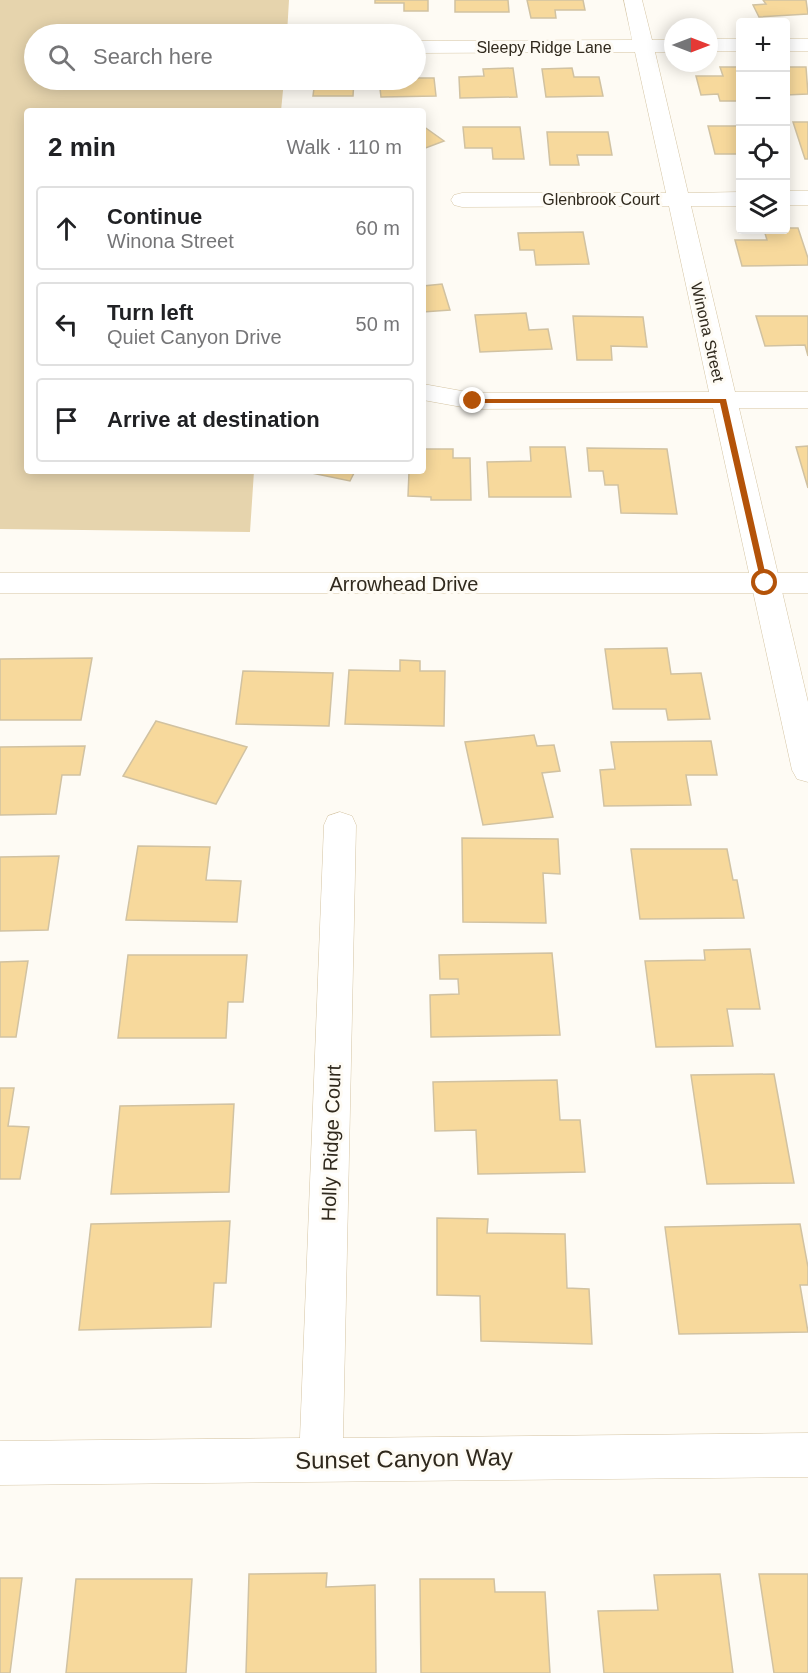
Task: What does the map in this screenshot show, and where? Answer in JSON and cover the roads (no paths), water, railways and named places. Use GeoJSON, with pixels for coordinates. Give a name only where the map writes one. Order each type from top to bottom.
{"type":"FeatureCollection","features":[{"type":"Feature","properties":{"kind":"street","name":"Winona Street"},"geometry":{"type":"LineString","coordinates":[[633,0],[808,770]]}},
{"type":"Feature","properties":{"kind":"street"},"geometry":{"type":"LineString","coordinates":[[718,45],[736,45]]}},
{"type":"Feature","properties":{"kind":"street"},"geometry":{"type":"LineString","coordinates":[[790,45],[808,45]]}},
{"type":"Feature","properties":{"kind":"street","name":"Sleepy Ridge Lane"},"geometry":{"type":"LineString","coordinates":[[426,47],[664,46]]}},
{"type":"Feature","properties":{"kind":"street","name":"Glenbrook Court"},"geometry":{"type":"LineString","coordinates":[[462,200],[736,198]]}},
{"type":"Feature","properties":{"kind":"street"},"geometry":{"type":"LineString","coordinates":[[790,198],[808,198]]}},
{"type":"Feature","properties":{"kind":"street"},"geometry":{"type":"LineString","coordinates":[[426,393],[473,401],[808,400]]}},
{"type":"Feature","properties":{"kind":"street","name":"Arrowhead Drive"},"geometry":{"type":"LineString","coordinates":[[0,583],[808,583]]}},
{"type":"Feature","properties":{"kind":"street","name":"Holly Ridge Court"},"geometry":{"type":"LineString","coordinates":[[321,1460],[340,825]]}},
{"type":"Feature","properties":{"kind":"street","name":"Sunset Canyon Way"},"geometry":{"type":"LineString","coordinates":[[0,1463],[808,1455]]}}]}
